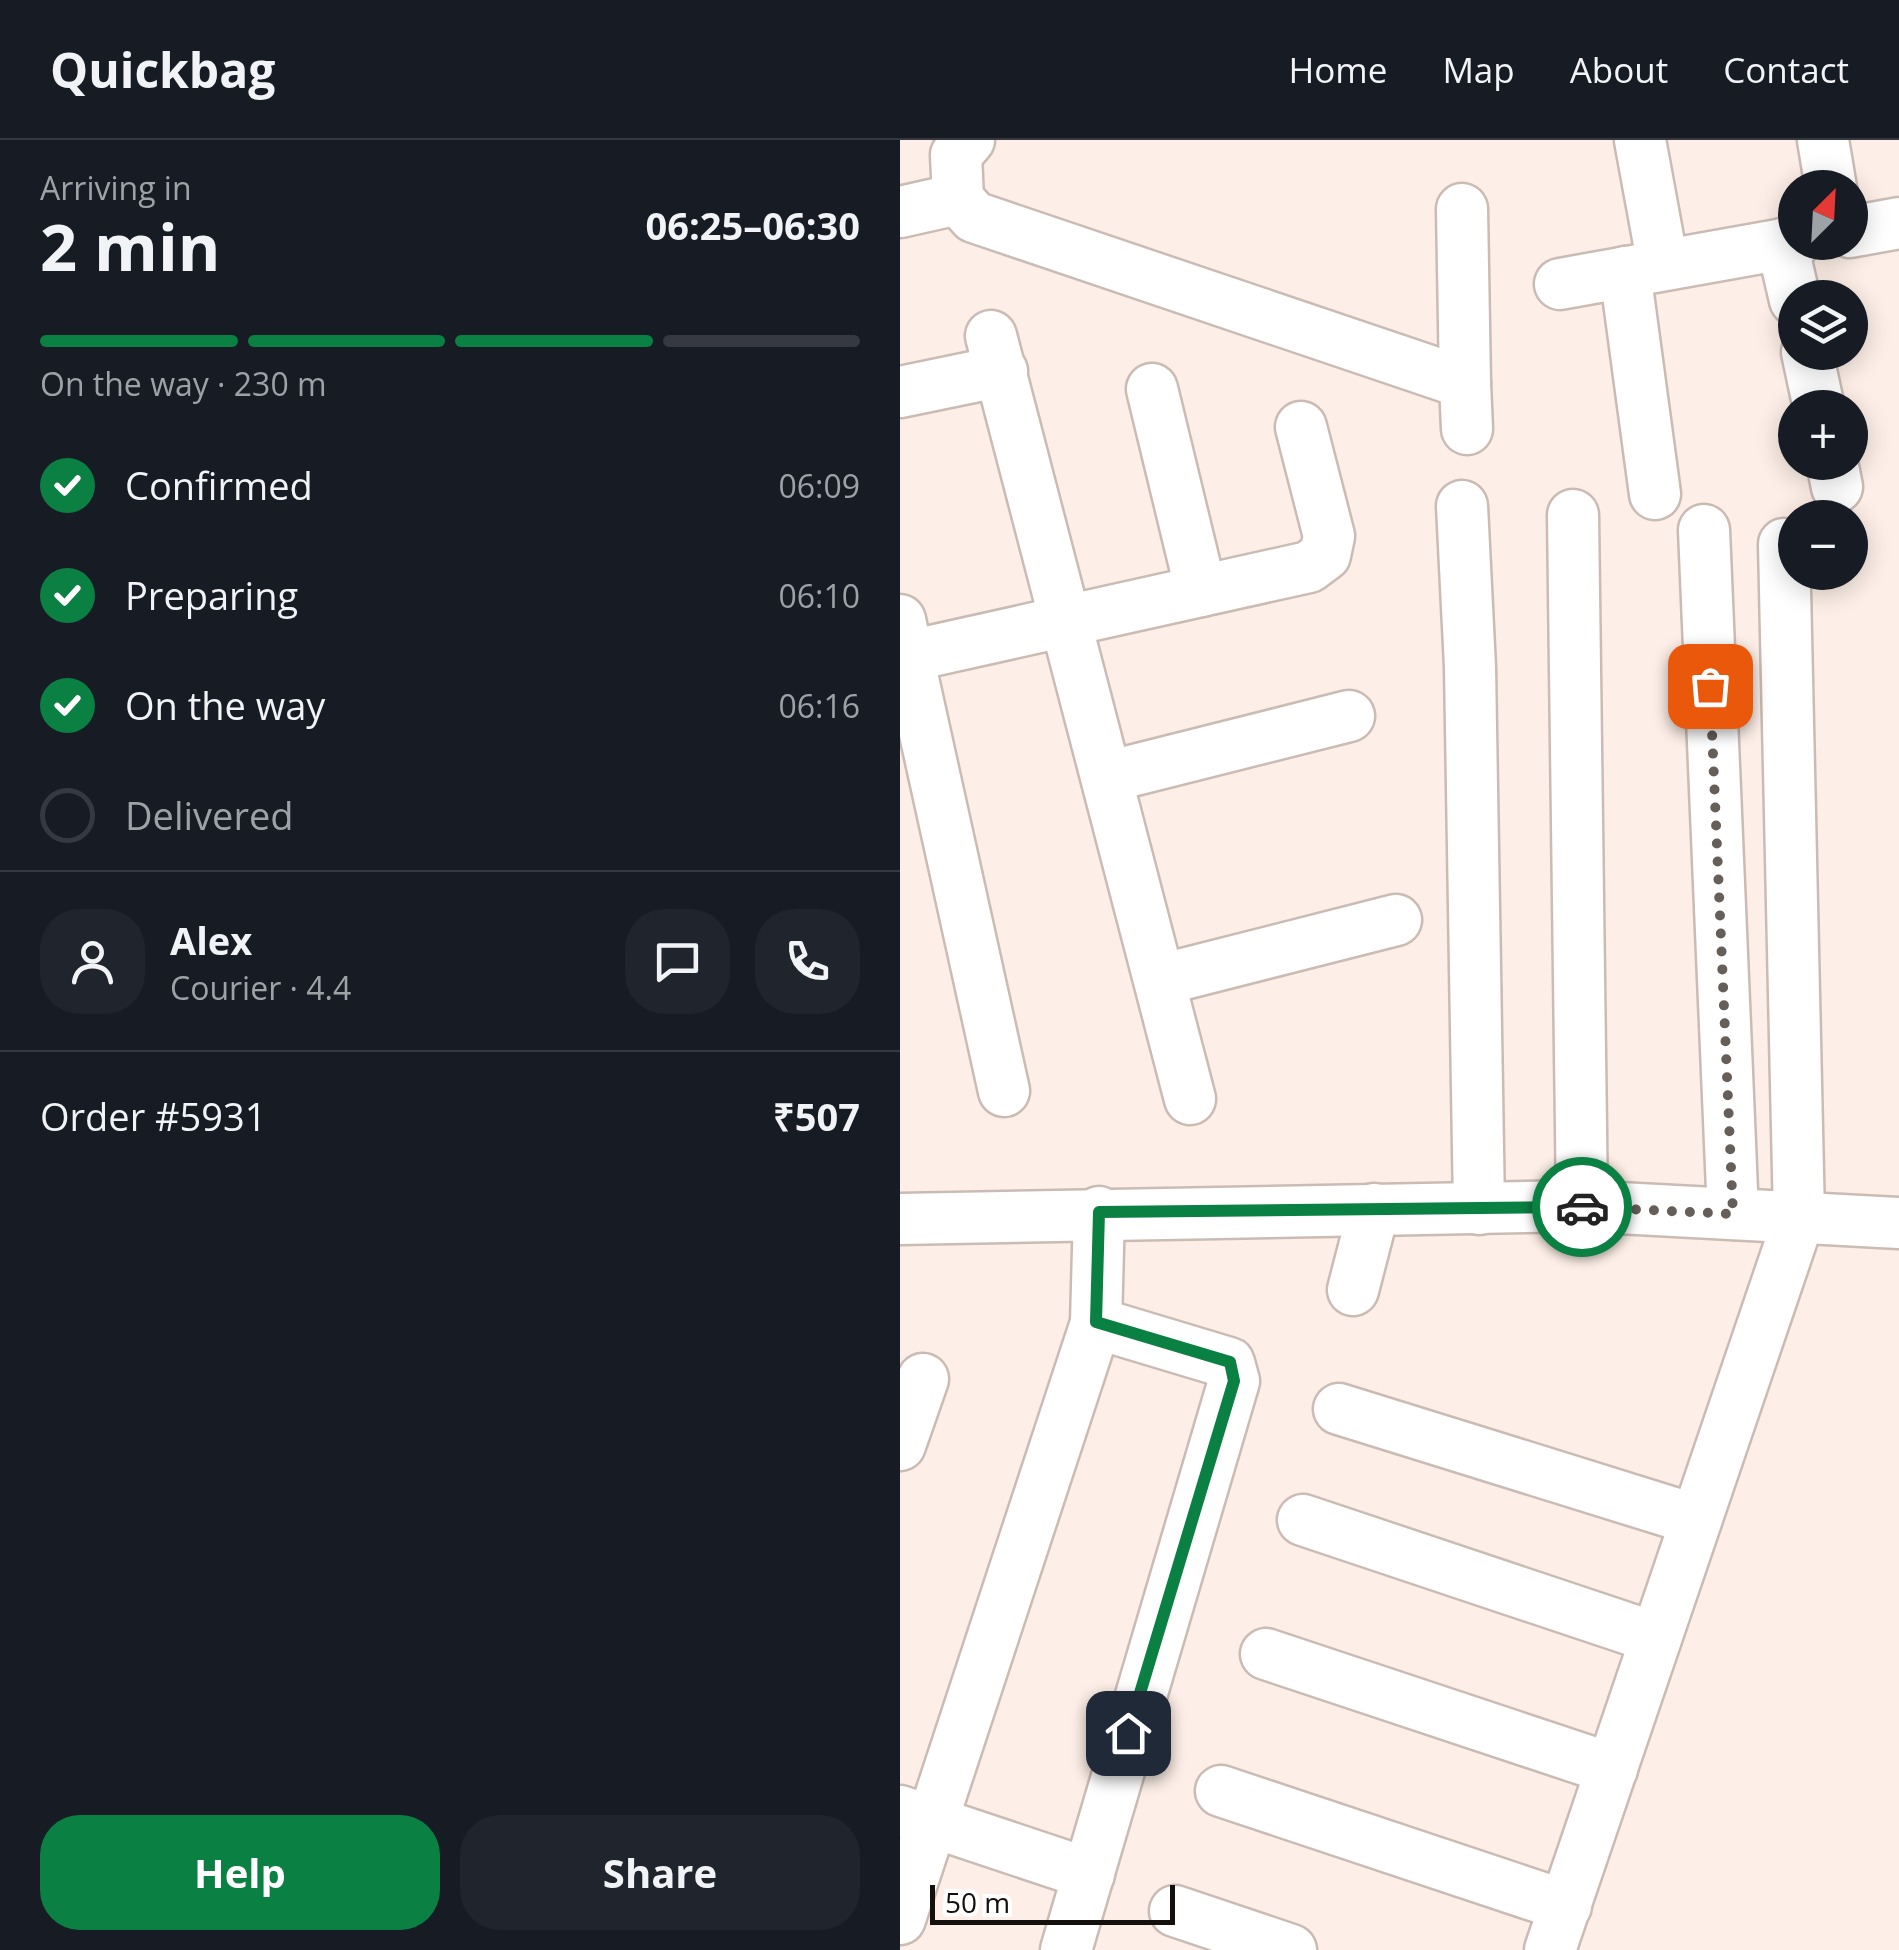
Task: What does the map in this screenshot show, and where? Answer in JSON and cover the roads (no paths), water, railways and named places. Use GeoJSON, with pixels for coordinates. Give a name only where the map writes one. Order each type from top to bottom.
{"type":"FeatureCollection","features":[{"type":"Feature","properties":{"kind":"street"},"geometry":{"type":"LineString","coordinates":[[969,140],[956,155],[958,198],[974,217],[1466,406],[1462,210]]}},
{"type":"Feature","properties":{"kind":"street"},"geometry":{"type":"LineString","coordinates":[[1640,140],[1655,494]]}},
{"type":"Feature","properties":{"kind":"street"},"geometry":{"type":"LineString","coordinates":[[1823,140],[1828,170]]}},
{"type":"Feature","properties":{"kind":"street"},"geometry":{"type":"LineString","coordinates":[[900,212],[958,198]]}},
{"type":"Feature","properties":{"kind":"street"},"geometry":{"type":"LineString","coordinates":[[1868,229],[1899,224]]}},
{"type":"Feature","properties":{"kind":"street"},"geometry":{"type":"LineString","coordinates":[[1560,284],[1778,245]]}},
{"type":"Feature","properties":{"kind":"street"},"geometry":{"type":"LineString","coordinates":[[900,392],[997,353],[1190,1099]]}},
{"type":"Feature","properties":{"kind":"street"},"geometry":{"type":"LineString","coordinates":[[1152,389],[1200,591]]}},
{"type":"Feature","properties":{"kind":"street"},"geometry":{"type":"LineString","coordinates":[[1004,1090],[903,645],[1067,620],[1310,566],[1326,555],[1330,536],[1301,428]]}},
{"type":"Feature","properties":{"kind":"street"},"geometry":{"type":"LineString","coordinates":[[1462,506],[1470,667],[1478,1198]]}},
{"type":"Feature","properties":{"kind":"street"},"geometry":{"type":"LineString","coordinates":[[1573,516],[1581,1197]]}},
{"type":"Feature","properties":{"kind":"street"},"geometry":{"type":"LineString","coordinates":[[1704,530],[1732,1204]]}},
{"type":"Feature","properties":{"kind":"street"},"geometry":{"type":"LineString","coordinates":[[1221,1791],[1558,1928],[1799,1205],[1785,590]]}},
{"type":"Feature","properties":{"kind":"street"},"geometry":{"type":"LineString","coordinates":[[1107,777],[1349,716]]}},
{"type":"Feature","properties":{"kind":"street"},"geometry":{"type":"LineString","coordinates":[[1160,980],[1396,920]]}},
{"type":"Feature","properties":{"kind":"street"},"geometry":{"type":"LineString","coordinates":[[900,1220],[1030,1208],[1197,1202],[1581,1197],[1799,1205],[1899,1196]]}},
{"type":"Feature","properties":{"kind":"street"},"geometry":{"type":"LineString","coordinates":[[900,1201],[1099,1212],[1197,1202],[1357,1231],[1478,1198]]}},
{"type":"Feature","properties":{"kind":"street"},"geometry":{"type":"LineString","coordinates":[[1799,1205],[1899,1223]]}},
{"type":"Feature","properties":{"kind":"street"},"geometry":{"type":"LineString","coordinates":[[900,1918],[916,1816],[1096,1322],[1099,1212]]}},
{"type":"Feature","properties":{"kind":"street"},"geometry":{"type":"LineString","coordinates":[[1353,1290],[1357,1231]]}},
{"type":"Feature","properties":{"kind":"street"},"geometry":{"type":"LineString","coordinates":[[1066,1950],[1234,1381],[1230,1362],[1096,1322]]}},
{"type":"Feature","properties":{"kind":"street"},"geometry":{"type":"LineString","coordinates":[[900,1446],[923,1379]]}},
{"type":"Feature","properties":{"kind":"street"},"geometry":{"type":"LineString","coordinates":[[1339,1409],[1696,1520]]}},
{"type":"Feature","properties":{"kind":"street"},"geometry":{"type":"LineString","coordinates":[[1303,1520],[1656,1638]]}},
{"type":"Feature","properties":{"kind":"street"},"geometry":{"type":"LineString","coordinates":[[1266,1654],[1612,1769]]}},
{"type":"Feature","properties":{"kind":"street"},"geometry":{"type":"LineString","coordinates":[[916,1816],[1089,1874]]}},
{"type":"Feature","properties":{"kind":"street"},"geometry":{"type":"LineString","coordinates":[[1174,1911],[1291,1950]]}}]}
